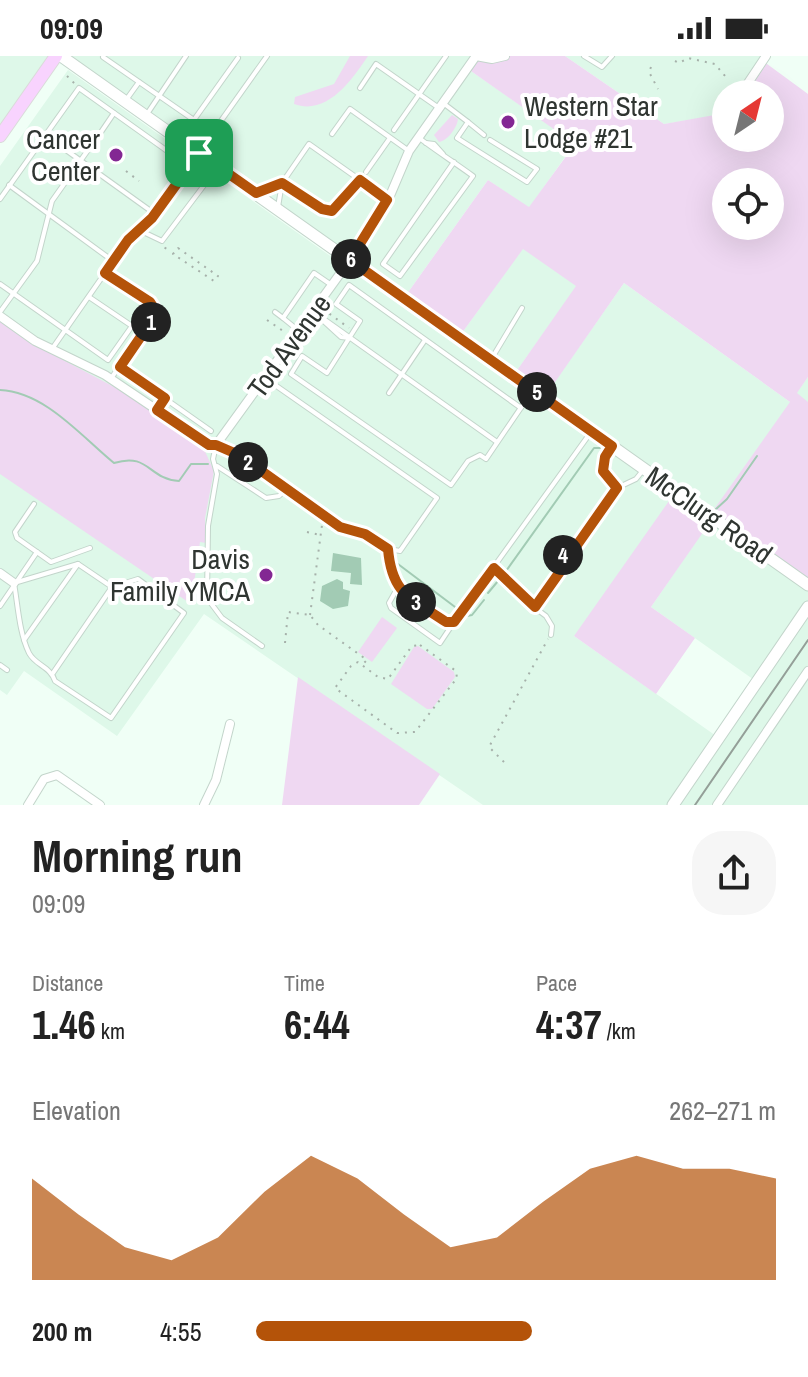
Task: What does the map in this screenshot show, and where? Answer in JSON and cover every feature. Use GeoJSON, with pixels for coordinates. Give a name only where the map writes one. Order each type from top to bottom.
{"type":"FeatureCollection","features":[{"type":"Feature","properties":{"kind":"main road"},"geometry":{"type":"LineString","coordinates":[[0,136],[59,56]]}},
{"type":"Feature","properties":{"kind":"street","name":"McClurg Road"},"geometry":{"type":"LineString","coordinates":[[59,56],[808,585]]}},
{"type":"Feature","properties":{"kind":"street","name":"Tod Avenue"},"geometry":{"type":"LineString","coordinates":[[216,445],[299,331],[318,312],[387,200],[409,151],[422,140],[441,106],[476,56],[492,59],[505,56]]}},
{"type":"Feature","properties":{"kind":"street"},"geometry":{"type":"LineString","coordinates":[[750,80],[766,56]]}},
{"type":"Feature","properties":{"kind":"street"},"geometry":{"type":"LineString","coordinates":[[0,314],[52,349],[111,379],[209,445],[216,445]]}},
{"type":"Feature","properties":{"kind":"street"},"geometry":{"type":"LineString","coordinates":[[1,575],[14,583]]}},
{"type":"Feature","properties":{"kind":"street"},"geometry":{"type":"LineString","coordinates":[[673,805],[808,607]]}},
{"type":"Feature","properties":{"kind":"street"},"geometry":{"type":"LineString","coordinates":[[721,804],[808,671]]}},
{"type":"Feature","properties":{"kind":"street"},"geometry":{"type":"LineString","coordinates":[[204,805],[216,780],[230,724]]}},
{"type":"Feature","properties":{"kind":"street"},"geometry":{"type":"LineString","coordinates":[[28,805],[44,779],[57,775],[100,805]]}},
{"type":"Feature","properties":{"kind":"lane"},"geometry":{"type":"LineString","coordinates":[[145,115],[186,56]]}},
{"type":"Feature","properties":{"kind":"lane"},"geometry":{"type":"LineString","coordinates":[[52,349],[113,261],[155,214],[267,56]]}},
{"type":"Feature","properties":{"kind":"lane"},"geometry":{"type":"LineString","coordinates":[[394,130],[446,56]]}},
{"type":"Feature","properties":{"kind":"lane"},"geometry":{"type":"LineString","coordinates":[[584,56],[602,67],[612,56]]}},
{"type":"Feature","properties":{"kind":"lane"},"geometry":{"type":"LineString","coordinates":[[103,57],[194,120]]}},
{"type":"Feature","properties":{"kind":"lane"},"geometry":{"type":"LineString","coordinates":[[180,140],[237,57]]}},
{"type":"Feature","properties":{"kind":"lane"},"geometry":{"type":"LineString","coordinates":[[360,88],[376,64],[484,135]]}},
{"type":"Feature","properties":{"kind":"lane"},"geometry":{"type":"LineString","coordinates":[[125,101],[139,82]]}},
{"type":"Feature","properties":{"kind":"lane"},"geometry":{"type":"LineString","coordinates":[[0,199],[79,88],[208,180],[162,241],[139,230]]}},
{"type":"Feature","properties":{"kind":"lane"},"geometry":{"type":"LineString","coordinates":[[332,134],[350,109],[409,151]]}},
{"type":"Feature","properties":{"kind":"lane"},"geometry":{"type":"LineString","coordinates":[[0,314],[41,252],[47,214],[114,113]]}},
{"type":"Feature","properties":{"kind":"lane"},"geometry":{"type":"LineString","coordinates":[[468,122],[457,138],[527,182],[537,169],[490,140]]}},
{"type":"Feature","properties":{"kind":"lane"},"geometry":{"type":"LineString","coordinates":[[45,135],[155,214]]}},
{"type":"Feature","properties":{"kind":"lane"},"geometry":{"type":"LineString","coordinates":[[366,172],[390,138]]}},
{"type":"Feature","properties":{"kind":"lane"},"geometry":{"type":"LineString","coordinates":[[422,140],[434,144],[473,176],[400,276],[383,264],[454,162]]}},
{"type":"Feature","properties":{"kind":"lane"},"geometry":{"type":"LineString","coordinates":[[278,209],[282,183],[309,144],[387,200]]}},
{"type":"Feature","properties":{"kind":"lane"},"geometry":{"type":"LineString","coordinates":[[282,183],[322,209],[332,211],[360,180]]}},
{"type":"Feature","properties":{"kind":"lane"},"geometry":{"type":"LineString","coordinates":[[256,193],[282,183]]}},
{"type":"Feature","properties":{"kind":"lane"},"geometry":{"type":"LineString","coordinates":[[9,185],[113,261]]}},
{"type":"Feature","properties":{"kind":"lane"},"geometry":{"type":"LineString","coordinates":[[105,273],[150,302],[157,313],[111,379]]}},
{"type":"Feature","properties":{"kind":"lane"},"geometry":{"type":"LineString","coordinates":[[283,318],[314,273],[332,285]]}},
{"type":"Feature","properties":{"kind":"lane"},"geometry":{"type":"LineString","coordinates":[[0,284],[108,360],[132,326],[89,297]]}},
{"type":"Feature","properties":{"kind":"lane"},"geometry":{"type":"LineString","coordinates":[[521,408],[349,285],[336,304],[360,321],[327,373],[302,356],[291,374],[451,485],[468,461],[480,455],[486,459],[521,408],[533,390]]}},
{"type":"Feature","properties":{"kind":"lane"},"geometry":{"type":"LineString","coordinates":[[491,360],[522,308]]}},
{"type":"Feature","properties":{"kind":"lane"},"geometry":{"type":"LineString","coordinates":[[275,312],[299,331]]}},
{"type":"Feature","properties":{"kind":"lane"},"geometry":{"type":"LineString","coordinates":[[318,312],[341,337],[349,338],[497,443]]}},
{"type":"Feature","properties":{"kind":"lane"},"geometry":{"type":"LineString","coordinates":[[389,393],[425,340]]}},
{"type":"Feature","properties":{"kind":"lane"},"geometry":{"type":"LineString","coordinates":[[120,367],[211,431]]}},
{"type":"Feature","properties":{"kind":"lane"},"geometry":{"type":"LineString","coordinates":[[262,646],[222,618],[207,598],[208,526],[217,474],[216,445],[239,455],[340,527],[365,534],[388,549],[400,551],[437,498],[265,378]]}},
{"type":"Feature","properties":{"kind":"lane"},"geometry":{"type":"LineString","coordinates":[[157,410],[165,398]]}},
{"type":"Feature","properties":{"kind":"lane"},"geometry":{"type":"LineString","coordinates":[[398,587],[389,603],[391,608],[440,643],[592,432]]}},
{"type":"Feature","properties":{"kind":"lane"},"geometry":{"type":"LineString","coordinates":[[612,446],[605,457],[603,471],[617,488]]}},
{"type":"Feature","properties":{"kind":"lane"},"geometry":{"type":"LineString","coordinates":[[215,465],[266,498],[279,496],[286,489]]}},
{"type":"Feature","properties":{"kind":"lane"},"geometry":{"type":"LineString","coordinates":[[535,607],[564,566],[561,557],[564,552],[575,548],[617,488],[636,479],[644,468]]}},
{"type":"Feature","properties":{"kind":"lane"},"geometry":{"type":"LineString","coordinates":[[34,504],[14,534],[54,562],[90,548]]}},
{"type":"Feature","properties":{"kind":"lane"},"geometry":{"type":"LineString","coordinates":[[388,549],[390,574],[398,587],[446,622],[456,619]]}},
{"type":"Feature","properties":{"kind":"lane"},"geometry":{"type":"LineString","coordinates":[[0,606],[37,552]]}},
{"type":"Feature","properties":{"kind":"lane"},"geometry":{"type":"LineString","coordinates":[[14,583],[78,564]]}},
{"type":"Feature","properties":{"kind":"lane"},"geometry":{"type":"LineString","coordinates":[[78,564],[112,587]]}},
{"type":"Feature","properties":{"kind":"lane"},"geometry":{"type":"LineString","coordinates":[[24,640],[78,564]]}},
{"type":"Feature","properties":{"kind":"lane"},"geometry":{"type":"LineString","coordinates":[[494,568],[552,626],[551,635]]}},
{"type":"Feature","properties":{"kind":"lane"},"geometry":{"type":"LineString","coordinates":[[14,583],[24,640],[31,658],[53,673],[55,681],[111,718],[184,616],[183,610],[138,579],[112,587],[53,673]]}},
{"type":"Feature","properties":{"kind":"lane"},"geometry":{"type":"LineString","coordinates":[[0,665],[7,670]]}},
{"type":"Feature","properties":{"kind":"path"},"geometry":{"type":"LineString","coordinates":[[675,61],[679,63],[688,58],[715,64],[725,76]]}},
{"type":"Feature","properties":{"kind":"path"},"geometry":{"type":"LineString","coordinates":[[651,67],[649,72],[658,89]]}},
{"type":"Feature","properties":{"kind":"path"},"geometry":{"type":"LineString","coordinates":[[67,76],[79,88]]}},
{"type":"Feature","properties":{"kind":"path"},"geometry":{"type":"LineString","coordinates":[[126,171],[139,181]]}},
{"type":"Feature","properties":{"kind":"path"},"geometry":{"type":"LineString","coordinates":[[175,248],[218,276],[214,281],[173,254],[175,248]]}},
{"type":"Feature","properties":{"kind":"path"},"geometry":{"type":"LineString","coordinates":[[318,312],[349,328]]}},
{"type":"Feature","properties":{"kind":"path"},"geometry":{"type":"LineString","coordinates":[[267,320],[285,331]]}},
{"type":"Feature","properties":{"kind":"path"},"geometry":{"type":"LineString","coordinates":[[310,615],[322,525]]}},
{"type":"Feature","properties":{"kind":"path"},"geometry":{"type":"LineString","coordinates":[[307,532],[321,535]]}},
{"type":"Feature","properties":{"kind":"path"},"geometry":{"type":"LineString","coordinates":[[285,643],[288,612],[310,615],[318,625],[367,660],[364,664]]}},
{"type":"Feature","properties":{"kind":"path"},"geometry":{"type":"LineString","coordinates":[[504,762],[489,747],[551,635]]}},
{"type":"Feature","properties":{"kind":"path"},"geometry":{"type":"LineString","coordinates":[[420,645],[456,671],[457,678],[421,728],[403,735],[337,692],[335,685],[351,666],[364,664],[378,677],[388,679],[412,646],[420,645]]}},
{"type":"Feature","properties":{"kind":"shaded area"},"geometry":{"type":"Polygon","coordinates":[[[0,56],[56,56],[0,136],[0,56]]]}},
{"type":"Feature","properties":{"kind":"shaded area"},"geometry":{"type":"Polygon","coordinates":[[[61,56],[505,56],[468,69],[575,143],[529,208],[488,180],[404,298],[61,56]]]}},
{"type":"Feature","properties":{"kind":"shaded area"},"geometry":{"type":"Polygon","coordinates":[[[350,56],[368,56],[337,94],[317,105],[294,104],[295,97],[334,84],[350,56]]]}},
{"type":"Feature","properties":{"kind":"shaded area"},"geometry":{"type":"Polygon","coordinates":[[[476,56],[565,56],[664,124],[712,115],[712,152],[784,152],[784,80],[750,80],[763,61],[808,94],[808,377],[797,393],[808,402],[808,585],[713,518],[651,607],[695,638],[656,694],[574,636],[676,491],[710,515],[790,402],[624,283],[544,398],[513,376],[576,286],[523,249],[459,337],[404,298],[488,180],[529,207],[575,144],[468,69],[476,56]]]}},
{"type":"Feature","properties":{"kind":"shaded area"},"geometry":{"type":"Polygon","coordinates":[[[565,56],[766,56],[750,80],[712,80],[712,117],[664,124],[565,56]]]}},
{"type":"Feature","properties":{"kind":"shaded area"},"geometry":{"type":"Polygon","coordinates":[[[68,70],[539,404],[624,283],[790,402],[808,377],[808,805],[483,805],[204,614],[117,736],[24,671],[7,695],[0,690],[0,166],[68,70]],[[712,518],[574,636],[719,738],[757,682],[651,607],[712,518]]]}},
{"type":"Feature","properties":{"kind":"shaded area"},"geometry":{"type":"Polygon","coordinates":[[[452,115],[458,119],[456,126],[448,137],[439,142],[434,135],[452,115]]]}},
{"type":"Feature","properties":{"kind":"shaded area"},"geometry":{"type":"Polygon","coordinates":[[[523,248],[577,286],[513,376],[459,337],[523,248]]]}},
{"type":"Feature","properties":{"kind":"shaded area"},"geometry":{"type":"Polygon","coordinates":[[[0,321],[35,345],[135,398],[203,447],[214,471],[205,518],[206,543],[200,542],[191,604],[0,474],[0,321]]]}},
{"type":"Feature","properties":{"kind":"shaded area"},"geometry":{"type":"Polygon","coordinates":[[[333,553],[361,558],[362,585],[350,584],[351,573],[331,571],[333,553]]]}},
{"type":"Feature","properties":{"kind":"shaded area"},"geometry":{"type":"Polygon","coordinates":[[[337,579],[343,582],[343,589],[350,591],[348,606],[333,609],[320,601],[322,586],[337,579]]]}},
{"type":"Feature","properties":{"kind":"shaded area"},"geometry":{"type":"Polygon","coordinates":[[[382,617],[397,628],[372,662],[358,652],[382,617]]]}},
{"type":"Feature","properties":{"kind":"shaded area"},"geometry":{"type":"Polygon","coordinates":[[[418,646],[454,672],[455,677],[432,709],[427,709],[391,684],[414,647],[418,646]]]}},
{"type":"Feature","properties":{"kind":"shaded area"},"geometry":{"type":"Polygon","coordinates":[[[298,677],[440,774],[419,805],[282,805],[298,677]]]}},
{"type":"Feature","properties":{"kind":"waterway"},"geometry":{"type":"LineString","coordinates":[[0,390],[32,398],[47,407],[114,463],[135,461],[161,476],[179,481],[191,464],[208,464]]}},
{"type":"Feature","properties":{"kind":"waterway"},"geometry":{"type":"LineString","coordinates":[[506,571],[594,448],[600,448]]}},
{"type":"Feature","properties":{"kind":"waterway"},"geometry":{"type":"LineString","coordinates":[[715,510],[727,499],[757,456]]}},
{"type":"Feature","properties":{"kind":"waterway"},"geometry":{"type":"LineString","coordinates":[[644,483],[665,495]]}},
{"type":"Feature","properties":{"kind":"waterway"},"geometry":{"type":"LineString","coordinates":[[394,561],[467,616],[472,615],[484,600]]}},
{"type":"Feature","properties":{"kind":"waterway"},"geometry":{"type":"LineString","coordinates":[[488,593],[498,581]]}},
{"type":"Feature","properties":{"kind":"railway"},"geometry":{"type":"LineString","coordinates":[[695,805],[808,640]]}},
{"type":"Feature","properties":{"kind":"place","name":"Western Star Lodge #21"},"geometry":{"type":"Point","coordinates":[508,122]}},
{"type":"Feature","properties":{"kind":"place","name":"Cancer Center"},"geometry":{"type":"Point","coordinates":[116,155]}},
{"type":"Feature","properties":{"kind":"place","name":"Davis Family YMCA"},"geometry":{"type":"Point","coordinates":[266,575]}},
{"type":"Feature","properties":{"kind":"route"},"geometry":{"type":"LineString","coordinates":[[199,153],[256,193],[282,183],[302,198],[332,211],[360,180],[387,200],[350,260],[612,446],[602,465],[603,471],[617,488],[575,548],[564,552],[561,557],[564,566],[535,607],[519,596],[494,568],[454,622],[446,622],[398,587],[390,574],[388,549],[365,534],[340,527],[239,455],[209,445],[173,422],[157,410],[165,398],[120,367],[157,313],[150,302],[105,273],[128,240],[152,218],[199,153]]}}]}
